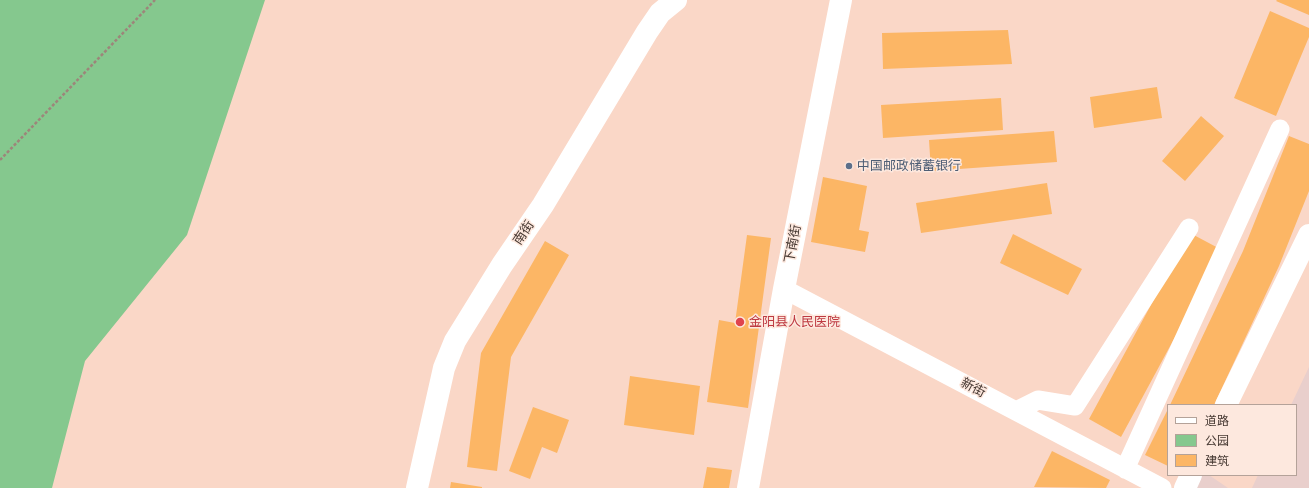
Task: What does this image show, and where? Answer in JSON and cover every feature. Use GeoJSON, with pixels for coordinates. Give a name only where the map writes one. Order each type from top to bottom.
{"type":"FeatureCollection","features":[{"type":"Feature","properties":{"kind":"street","name":"南街"},"geometry":{"type":"LineString","coordinates":[[417,488],[444,368],[455,341],[502,265],[543,205],[647,32],[660,12],[676,0]]}},
{"type":"Feature","properties":{"kind":"street","name":"下南街"},"geometry":{"type":"LineString","coordinates":[[748,488],[784,289],[841,0]]}},
{"type":"Feature","properties":{"kind":"street"},"geometry":{"type":"LineString","coordinates":[[1125,469],[1280,129]]}},
{"type":"Feature","properties":{"kind":"street"},"geometry":{"type":"LineString","coordinates":[[1016,411],[1038,400],[1075,406],[1188,228]]}},
{"type":"Feature","properties":{"kind":"street"},"geometry":{"type":"LineString","coordinates":[[1226,404],[1309,235]]}},
{"type":"Feature","properties":{"kind":"street","name":"新街"},"geometry":{"type":"LineString","coordinates":[[784,289],[1162,488]]}},
{"type":"Feature","properties":{"kind":"street"},"geometry":{"type":"LineString","coordinates":[[1185,488],[1191,476]]}},
{"type":"Feature","properties":{"kind":"path"},"geometry":{"type":"LineString","coordinates":[[0,160],[154,0]]}},
{"type":"Feature","properties":{"kind":"shaded area"},"geometry":{"type":"Polygon","coordinates":[[[1309,367],[1309,488],[1252,488],[1258,476],[1297,476],[1297,404],[1291,404],[1309,367]]]}},
{"type":"Feature","properties":{"kind":"shaded area"},"geometry":{"type":"Polygon","coordinates":[[[1191,476],[1210,476],[1228,488],[1185,488],[1191,476]]]}},
{"type":"Feature","properties":{"kind":"green space"},"geometry":{"type":"Polygon","coordinates":[[[0,0],[265,0],[187,235],[85,361],[52,488],[0,488],[0,0]]]}},
{"type":"Feature","properties":{"kind":"building"},"geometry":{"type":"Polygon","coordinates":[[[1309,0],[1309,15],[1276,1],[1309,0]]]}},
{"type":"Feature","properties":{"kind":"building"},"geometry":{"type":"Polygon","coordinates":[[[1270,11],[1309,28],[1309,37],[1276,116],[1234,98],[1270,11]]]}},
{"type":"Feature","properties":{"kind":"building"},"geometry":{"type":"Polygon","coordinates":[[[1008,30],[1012,64],[883,69],[882,33],[1008,30]]]}},
{"type":"Feature","properties":{"kind":"building"},"geometry":{"type":"Polygon","coordinates":[[[1157,87],[1162,118],[1094,128],[1090,97],[1157,87]]]}},
{"type":"Feature","properties":{"kind":"building"},"geometry":{"type":"Polygon","coordinates":[[[1001,98],[1003,130],[883,138],[881,105],[1001,98]]]}},
{"type":"Feature","properties":{"kind":"building"},"geometry":{"type":"Polygon","coordinates":[[[1201,116],[1224,136],[1185,181],[1162,161],[1201,116]]]}},
{"type":"Feature","properties":{"kind":"building"},"geometry":{"type":"Polygon","coordinates":[[[1054,131],[1057,162],[931,171],[929,140],[1054,131]]]}},
{"type":"Feature","properties":{"kind":"building"},"geometry":{"type":"Polygon","coordinates":[[[1289,136],[1309,144],[1309,191],[1279,266],[1214,404],[1170,404],[1243,251],[1289,136]]]}},
{"type":"Feature","properties":{"kind":"building"},"geometry":{"type":"Polygon","coordinates":[[[823,177],[867,186],[859,230],[869,232],[865,252],[811,242],[823,177]]]}},
{"type":"Feature","properties":{"kind":"building"},"geometry":{"type":"Polygon","coordinates":[[[1047,183],[1052,214],[921,233],[916,203],[1047,183]]]}},
{"type":"Feature","properties":{"kind":"building"},"geometry":{"type":"Polygon","coordinates":[[[1190,233],[1222,250],[1121,437],[1089,419],[1190,233]]]}},
{"type":"Feature","properties":{"kind":"building"},"geometry":{"type":"Polygon","coordinates":[[[1013,234],[1082,269],[1068,295],[1000,263],[1013,234]]]}},
{"type":"Feature","properties":{"kind":"building"},"geometry":{"type":"Polygon","coordinates":[[[747,235],[771,238],[748,408],[707,402],[719,320],[735,323],[747,235]]]}},
{"type":"Feature","properties":{"kind":"building"},"geometry":{"type":"Polygon","coordinates":[[[545,241],[569,255],[511,357],[497,471],[467,467],[481,353],[545,241]]]}},
{"type":"Feature","properties":{"kind":"building"},"geometry":{"type":"Polygon","coordinates":[[[630,376],[700,386],[694,435],[624,425],[630,376]]]}},
{"type":"Feature","properties":{"kind":"building"},"geometry":{"type":"Polygon","coordinates":[[[533,407],[569,420],[557,453],[542,447],[530,479],[509,471],[533,407]]]}},
{"type":"Feature","properties":{"kind":"building"},"geometry":{"type":"Polygon","coordinates":[[[1167,411],[1167,466],[1145,455],[1167,411]]]}},
{"type":"Feature","properties":{"kind":"building"},"geometry":{"type":"Polygon","coordinates":[[[1052,451],[1110,480],[1106,488],[1034,487],[1052,451]]]}},
{"type":"Feature","properties":{"kind":"building"},"geometry":{"type":"Polygon","coordinates":[[[707,467],[732,470],[729,488],[703,488],[707,467]]]}},
{"type":"Feature","properties":{"kind":"building"},"geometry":{"type":"Polygon","coordinates":[[[451,482],[482,487],[482,488],[450,488],[451,482]]]}},
{"type":"Feature","properties":{"kind":"place","name":"中国邮政储蓄银行"},"geometry":{"type":"Point","coordinates":[849,166]}},
{"type":"Feature","properties":{"kind":"place","name":"金阳县人民医院"},"geometry":{"type":"Point","coordinates":[740,322]}}]}
